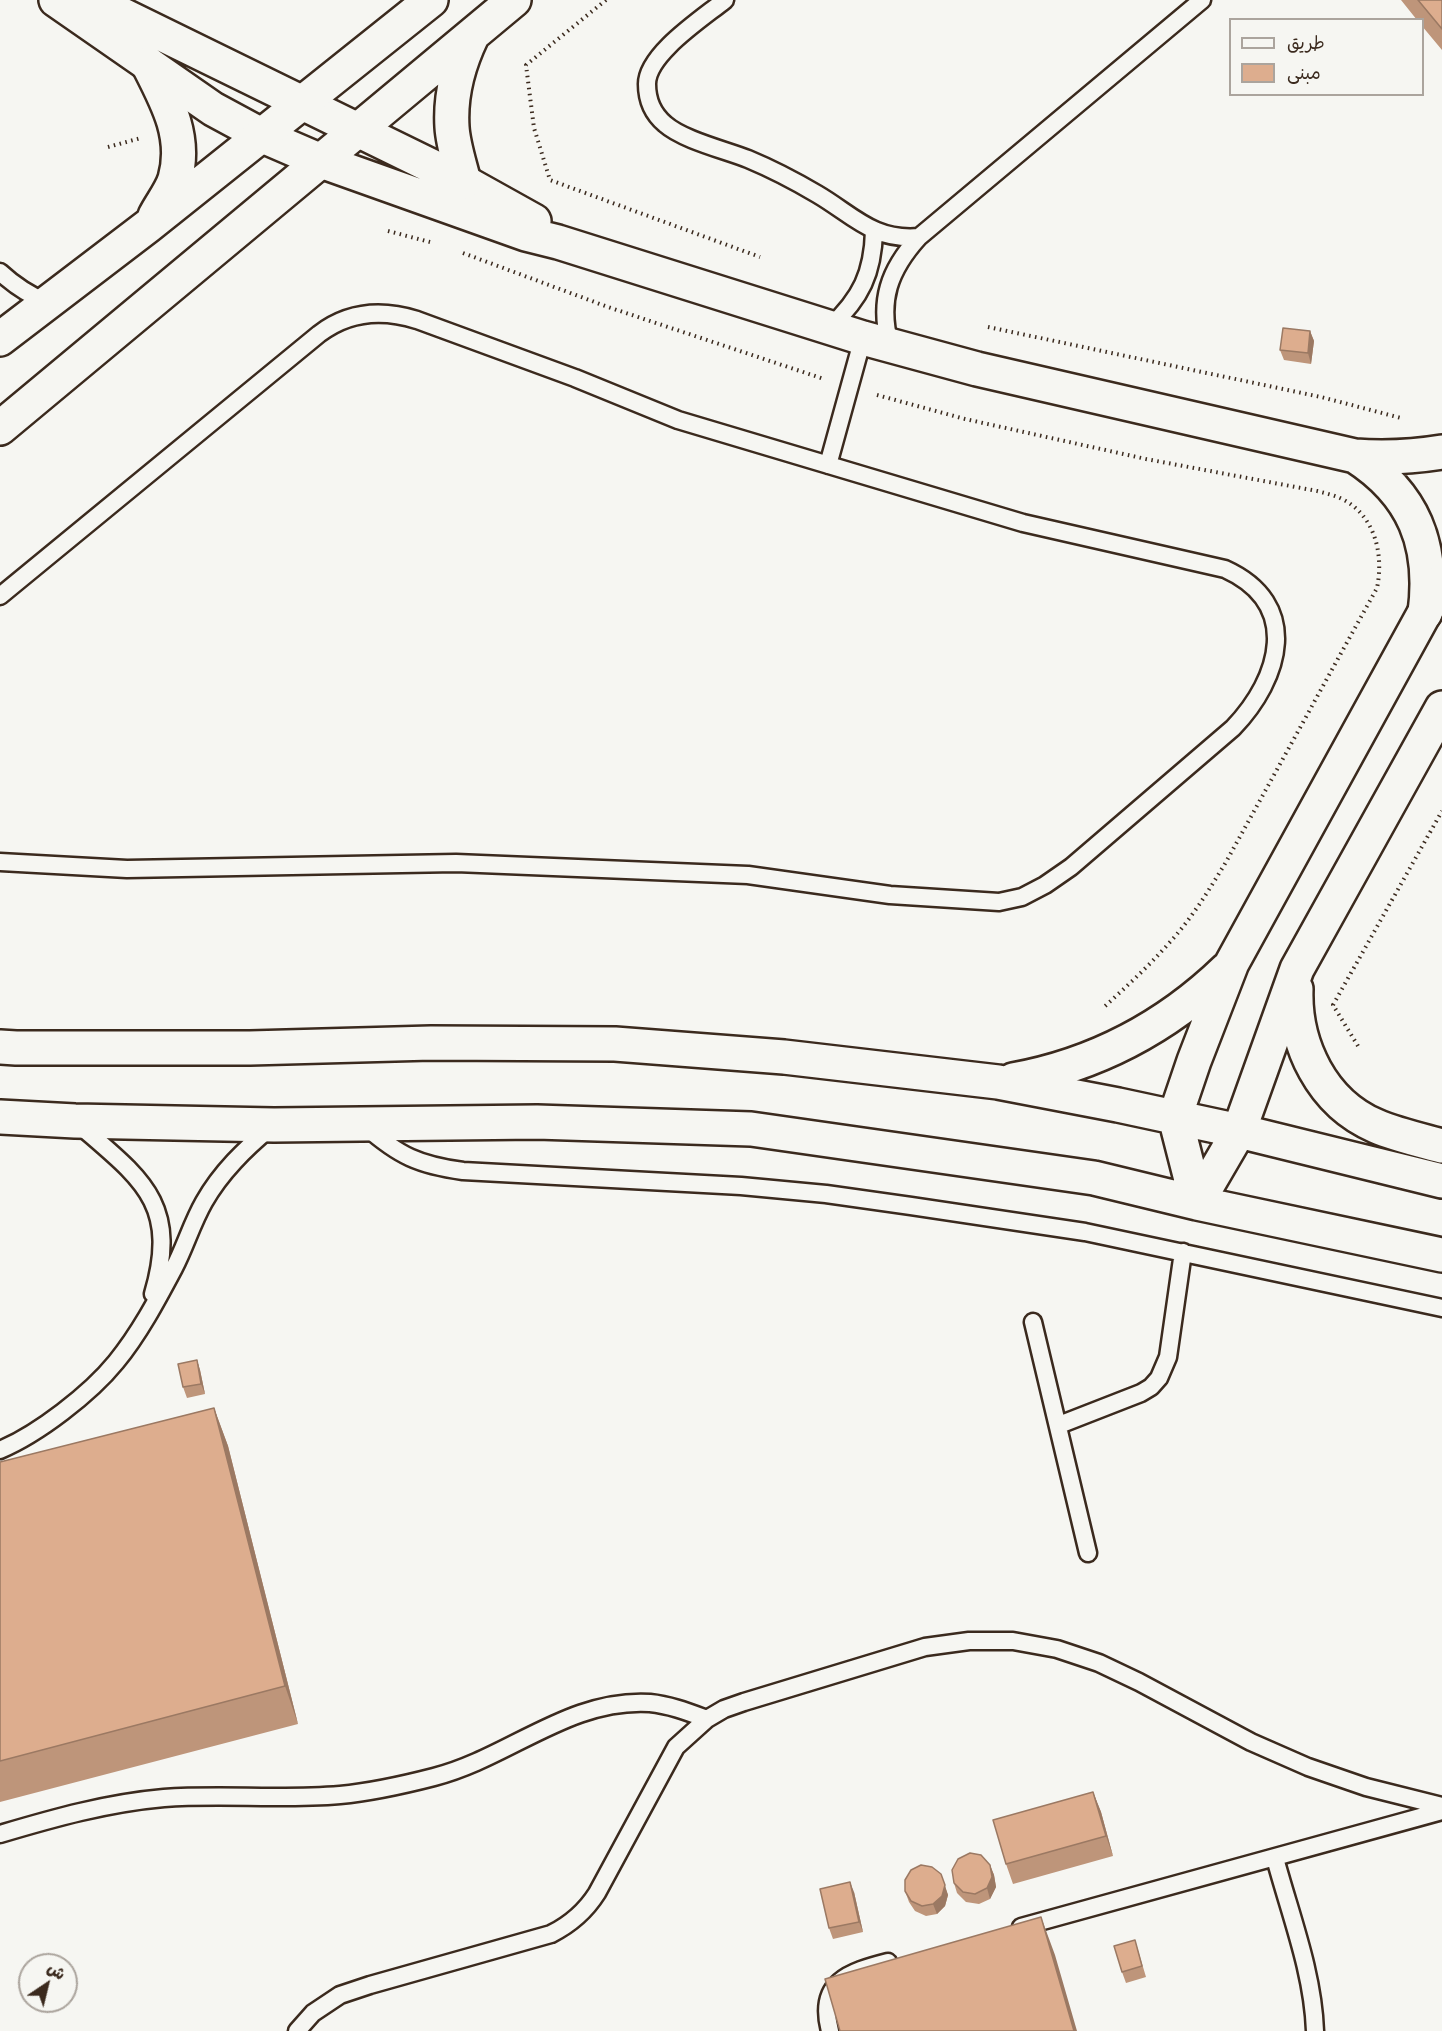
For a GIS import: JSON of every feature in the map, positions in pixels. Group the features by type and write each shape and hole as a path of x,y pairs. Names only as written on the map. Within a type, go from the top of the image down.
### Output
{"street":[{"path":"56,0 213,109 263,136 321,161 526,234 830,327 977,369 1355,456 1387,458 1442,452"},
{"path":"92,0 464,182 526,215 558,242"},
{"path":"0,339 263,136 431,0"},
{"path":"0,428 514,0"},
{"path":"464,182 452,129 452,104 460,63 474,33"},
{"path":"148,64 171,110 177,128 178,147 178,164 174,181 148,226"},
{"path":"1355,456 1391,485 1406,503 1416,524 1424,545 1427,568 1428,591 1425,614"},
{"path":"1197,1203 1174,1117 1232,963 1442,581"},
{"path":"1197,1203 1239,1131 1297,969 1442,708"},
{"path":"998,1082 1068,1067 1102,1055 1134,1039 1186,1005 1232,963"},
{"path":"1297,969 1296,1007 1299,1033 1320,1080 1335,1098 1354,1114 1374,1126 1442,1146"},
{"path":"5,1049 250,1048 430,1043 615,1044 784,1057 998,1082 1239,1131 1442,1181"},
{"path":"0,1117 75,1121 274,1125 537,1122 751,1129 1094,1178 1197,1203 1442,1255"}],"lane":[{"path":"725,0 663,51 652,64 646,80 647,97 654,113 666,125 682,134 748,159 784,176 819,195 874,231 903,239 919,237"},
{"path":"828,465 877,341 892,274 903,254 919,237 1202,0"},
{"path":"830,327 852,304 862,288 873,251 874,231"},
{"path":"0,272 20,290 48,303"},
{"path":"0,596 329,326 363,313 383,313 417,320 575,378 678,420 1023,523 1225,569 1241,576 1265,599 1273,614 1276,630 1274,658 1262,691 1249,711 1233,728 1071,867 1022,897 999,902 890,895 748,875 456,863 128,869 0,862"},
{"path":"75,1121 144,1184 155,1206 162,1230 162,1250 145,1320"},
{"path":"363,1124 388,1146 411,1159 436,1168 731,1185 826,1194 1085,1232 1442,1308"},
{"path":"0,1450 46,1424 116,1363 145,1320 173,1270 205,1201 217,1182 247,1146 274,1125"},
{"path":"1059,1425 1141,1394 1159,1378 1168,1357 1183,1252"},
{"path":"1033,1322 1088,1553"},
{"path":"297,2031 313,2013 340,1995 551,1934 578,1917 597,1893 676,1747 707,1719 724,1709 744,1702 925,1647 969,1641 1013,1641 1057,1649 1099,1663 1251,1742 1308,1767 1366,1787 1442,1806"},
{"path":"0,1834 70,1814 115,1804 161,1798 290,1797 340,1795 389,1789 447,1773 484,1758 568,1717 594,1708 622,1703 651,1704 680,1709 707,1719"},
{"path":"1001,1932 1442,1811"},
{"path":"1275,1858 1310,1985 1315,2031"},
{"path":"830,2031 827,2010 830,1995 837,1983 856,1971 909,1956"}],"path":[{"path":"606,0 526,65 534,128 550,180 760,257"},
{"path":"988,327 1321,397 1372,412 1407,419"},
{"path":"1358,1046 1333,1005 1442,811"}],"building":[{"path":"1418,0 1442,0 1442,29"},
{"path":"1283,328 1310,331 1308,353 1280,350"},
{"path":"197,1360 201,1384 183,1387 178,1364"},
{"path":"214,1408 285,1686 0,1761 0,1462"},
{"path":"1093,1792 1106,1836 1006,1864 993,1820"},
{"path":"970,1853 981,1855 990,1865 992,1877 987,1888 975,1894 963,1892 954,1883 952,1870 958,1859"},
{"path":"921,1865 932,1867 941,1874 945,1885 942,1896 933,1904 922,1906 911,1901 905,1891 905,1880 911,1870"},
{"path":"850,1882 859,1922 829,1928 820,1889"},
{"path":"1041,1917 1074,2031 840,2031 825,1979"},
{"path":"1135,1940 1142,1966 1122,1972 1114,1946"}]}
